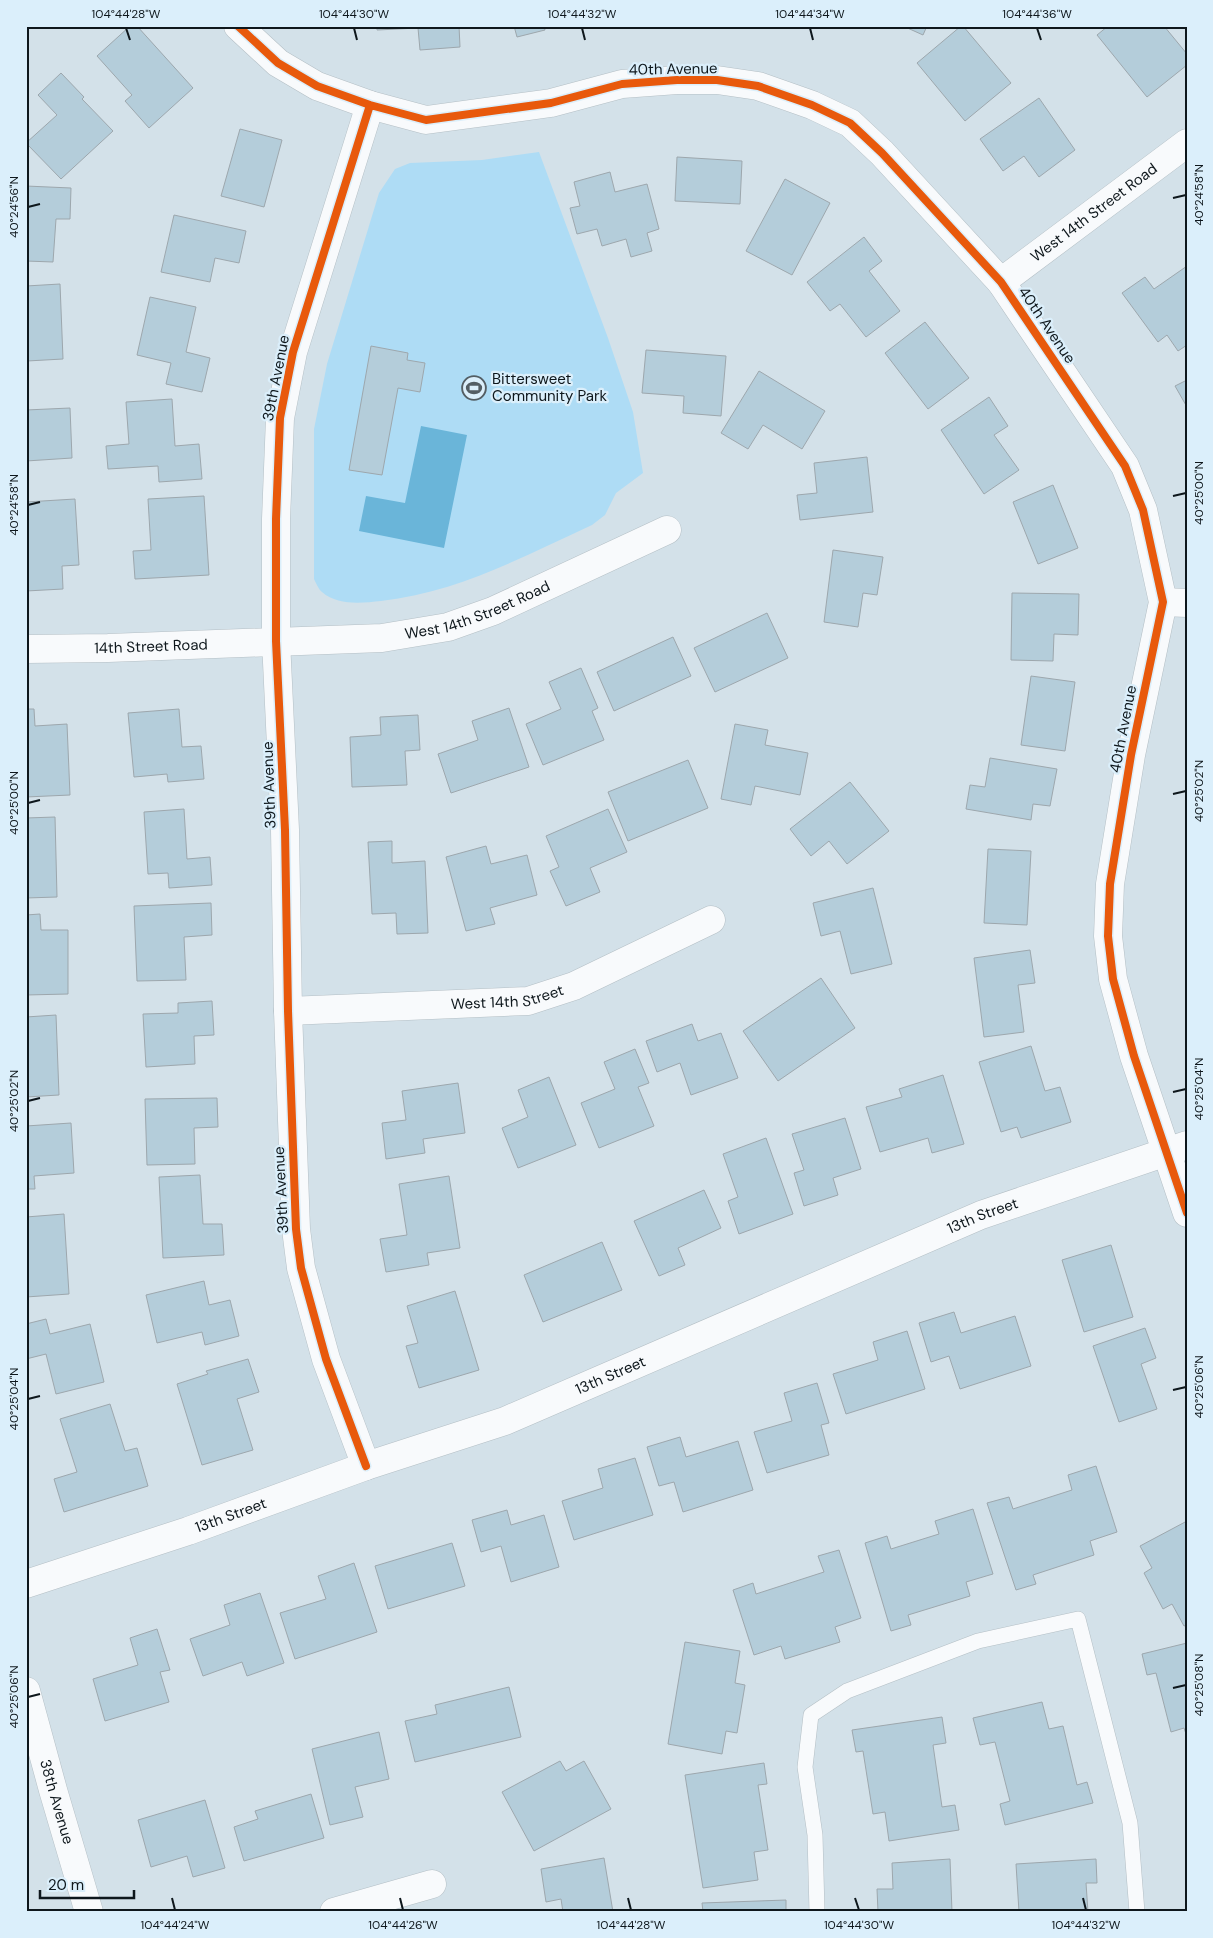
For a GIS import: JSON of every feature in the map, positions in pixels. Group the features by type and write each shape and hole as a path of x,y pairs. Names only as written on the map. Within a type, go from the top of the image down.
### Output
{"street":[{"name":"40th Avenue","path":"238,26 278,63 317,86 370,105 426,120 551,103 622,84 709,80 758,86 812,105 850,123 882,154 1001,282 1125,466 1143,510 1175,602 1131,755 1110,884 1108,936 1113,979 1134,1056 1176,1148 1187,1213"},
{"name":"39th Avenue","path":"366,1466 326,1359 301,1268 296,1229 288,1011 285,830 276,641 276,519 280,418 294,352 370,105"},
{"name":"West 14th Street Road","path":"1001,282 1187,143"},
{"name":"West 14th Street Road","path":"276,641 382,638 448,627 492,611 667,530"},
{"name":"14th Street Road","path":"26,649 108,648 276,641"},
{"name":"West 14th Street","path":"288,1011 528,1000 574,986 711,920"},
{"name":"13th Street","path":"26,1584 188,1531 366,1466 505,1421 981,1215 1176,1148"},
{"name":"38th Avenue","path":"26,1690 89,1912"},
{"path":"334,1912 432,1884"}],"lane":[{"path":"817,1912 815,1835 805,1767 811,1715 847,1690 978,1641 1078,1619 1130,1823 1137,1912"}],"shaded area":[{"name":"Bittersweet Community Park","path":"539,152 608,338 633,412 643,473 616,493 605,515 592,525 490,572 437,590 410,596 366,602 335,600 320,590 314,579 314,429 327,364 379,193 395,169 410,163 482,160"},
{"path":"421,426 467,435 444,548 359,531 366,496 405,503"}],"building":[{"path":"130,26 137,26 193,88 149,128 125,101 132,95 97,56"},
{"path":"377,26 459,26 460,47 420,50 418,28 377,30"},
{"path":"514,26 544,26 545,30 517,37"},
{"path":"903,26 927,26 923,35"},
{"path":"963,26 1011,83 965,121 917,63"},
{"path":"1108,26 1164,26 1187,54 1187,65 1147,97 1097,35"},
{"path":"61,73 84,97 82,99 113,131 61,179 26,143 57,115 38,95"},
{"path":"1039,98 1075,150 1039,177 1024,156 1003,171 980,139"},
{"path":"240,129 282,140 264,207 221,196"},
{"path":"677,157 742,161 740,204 675,201"},
{"path":"610,172 615,192 647,184 659,229 647,233 652,251 631,257 626,239 602,246 597,229 577,234 570,208 580,206 574,182"},
{"path":"785,179 830,203 792,275 746,251"},
{"path":"26,186 71,188 70,219 56,219 53,262 26,261"},
{"path":"174,215 246,231 239,263 215,258 210,282 161,272"},
{"path":"864,237 882,261 869,271 900,311 866,337 840,304 830,311 807,282"},
{"path":"1187,266 1187,320 1185,321 1187,323 1187,345 1178,351 1167,335 1158,342 1122,293 1145,277 1154,289"},
{"path":"60,284 63,359 27,361 26,376 26,286"},
{"path":"150,297 196,307 186,352 210,358 202,392 166,384 171,363 137,355"},
{"path":"925,322 969,378 928,409 885,353"},
{"path":"371,346 408,353 407,360 425,363 420,392 398,388 382,475 349,470"},
{"path":"646,350 726,356 721,416 683,413 684,396 642,393"},
{"path":"759,371 825,411 802,449 763,425 748,449 721,433"},
{"path":"1187,380 1187,407 1175,386"},
{"path":"989,397 1008,426 994,435 1019,470 984,494 941,430"},
{"path":"172,399 175,446 199,444 202,479 159,482 158,466 108,469 106,446 129,444 126,402"},
{"path":"70,408 72,458 26,461 26,410"},
{"path":"867,457 873,512 800,520 797,495 817,493 814,463"},
{"path":"1053,485 1078,548 1038,564 1013,502"},
{"path":"204,496 209,575 135,579 133,551 151,550 148,499"},
{"path":"75,499 79,565 62,566 63,589 26,591 26,502"},
{"path":"833,550 883,557 877,595 863,593 858,627 824,622"},
{"path":"1012,593 1079,594 1078,635 1054,634 1053,661 1011,660"},
{"path":"767,613 788,658 715,692 694,648"},
{"path":"673,637 691,676 614,711 597,672"},
{"path":"581,668 598,708 592,711 604,740 543,765 526,724 561,709 549,682"},
{"path":"1031,676 1075,682 1065,751 1021,745"},
{"path":"509,708 529,767 451,793 438,754 478,740 472,721"},
{"path":"26,709 34,709 35,726 67,724 70,795 26,797"},
{"path":"179,709 182,747 201,746 204,779 168,782 167,774 134,777 128,713"},
{"path":"418,715 420,750 405,751 407,785 352,787 350,737 381,735 380,717"},
{"path":"735,724 768,730 765,745 808,753 800,795 755,786 751,805 721,799"},
{"path":"990,758 1057,769 1050,806 1033,804 1031,820 966,809 970,785 985,787"},
{"path":"688,760 708,808 628,841 608,792"},
{"path":"850,782 889,831 847,864 829,841 811,856 790,829"},
{"path":"184,809 187,859 210,857 212,885 169,888 168,873 148,874 144,812"},
{"path":"608,809 627,852 590,868 600,892 566,906 550,871 559,867 546,836"},
{"path":"55,817 57,897 26,898 26,818"},
{"path":"392,841 392,863 425,861 428,933 397,934 396,913 372,914 368,842"},
{"path":"486,846 491,864 527,855 537,895 490,908 495,924 466,931 446,857"},
{"path":"988,849 1031,851 1027,925 984,923"},
{"path":"873,888 892,964 851,974 840,931 821,936 813,903"},
{"path":"211,903 212,935 184,937 186,980 137,981 134,906"},
{"path":"40,914 41,930 68,930 68,994 26,995 26,915"},
{"path":"1030,950 1035,983 1018,985 1024,1032 984,1037 974,958"},
{"path":"821,978 855,1028 778,1081 743,1031"},
{"path":"212,1001 214,1035 194,1036 195,1064 146,1067 143,1014 178,1013 178,1003"},
{"path":"56,1015 59,1095 26,1097 26,1017"},
{"path":"692,1024 698,1041 721,1033 738,1078 691,1095 680,1063 657,1072 646,1041"},
{"path":"1031,1046 1045,1091 1060,1087 1071,1122 1021,1138 1017,1127 1001,1132 979,1062"},
{"path":"635,1049 649,1083 638,1087 654,1126 599,1148 581,1103 615,1089 604,1062"},
{"path":"943,1075 964,1144 932,1153 928,1138 880,1152 866,1107 902,1097 899,1089"},
{"path":"549,1077 576,1145 518,1168 502,1128 528,1117 518,1090"},
{"path":"458,1083 465,1133 423,1139 425,1153 386,1159 382,1123 406,1120 402,1091"},
{"path":"217,1098 218,1127 194,1128 195,1164 147,1165 145,1099"},
{"path":"845,1118 861,1169 833,1178 838,1195 804,1206 794,1173 804,1170 792,1134"},
{"path":"71,1123 74,1173 34,1176 35,1189 26,1189 26,1126"},
{"path":"766,1138 793,1214 739,1234 728,1201 738,1197 723,1154"},
{"path":"200,1175 203,1224 222,1224 224,1255 163,1258 159,1177"},
{"path":"449,1176 460,1248 427,1253 429,1265 386,1272 380,1239 407,1235 399,1184"},
{"path":"704,1190 721,1228 678,1248 685,1265 659,1276 634,1221"},
{"path":"64,1214 69,1294 26,1297 26,1217"},
{"path":"602,1242 622,1290 543,1322 524,1275"},
{"path":"1111,1245 1133,1317 1084,1332 1062,1260"},
{"path":"204,1281 209,1305 230,1300 239,1336 205,1345 202,1332 157,1343 146,1295"},
{"path":"455,1291 479,1370 419,1388 406,1346 418,1343 407,1306"},
{"path":"954,1312 961,1333 1015,1316 1031,1366 960,1389 949,1356 931,1362 919,1323"},
{"path":"46,1319 50,1334 90,1324 104,1382 56,1394 46,1354 26,1359 26,1324"},
{"path":"1145,1328 1156,1358 1141,1364 1157,1409 1119,1422 1093,1346"},
{"path":"907,1331 925,1389 846,1414 833,1374 878,1360 873,1342"},
{"path":"248,1359 259,1392 237,1399 253,1450 202,1465 177,1384 208,1374 206,1371"},
{"path":"817,1383 829,1423 821,1425 829,1455 767,1473 754,1432 792,1421 784,1393"},
{"path":"110,1404 125,1451 137,1448 148,1486 64,1512 54,1479 77,1472 60,1419"},
{"path":"680,1437 686,1457 738,1441 753,1490 683,1512 674,1482 659,1486 647,1447"},
{"path":"635,1458 653,1515 574,1540 562,1501 603,1488 598,1469"},
{"path":"1096,1466 1117,1532 1090,1541 1094,1555 1033,1575 1036,1584 1016,1590 987,1503 1009,1497 1013,1509 1072,1490 1068,1475"},
{"path":"973,1509 993,1574 966,1582 970,1596 908,1615 911,1625 891,1631 865,1543 887,1536 891,1549 939,1534 935,1521"},
{"path":"507,1510 511,1525 544,1515 559,1567 511,1582 501,1546 481,1552 472,1520"},
{"path":"1187,1521 1187,1625 1184,1626 1172,1604 1163,1609 1144,1573 1152,1568 1140,1546"},
{"path":"452,1543 465,1586 388,1609 375,1566"},
{"path":"839,1550 861,1618 835,1627 840,1642 785,1659 781,1646 754,1655 733,1590 753,1583 756,1594 824,1572 818,1556"},
{"path":"354,1563 377,1632 295,1659 280,1613 326,1599 318,1576"},
{"path":"260,1593 284,1663 247,1676 242,1662 203,1676 190,1639 230,1625 224,1605"},
{"path":"157,1629 170,1670 160,1672 169,1702 105,1721 93,1679 138,1665 130,1638"},
{"path":"685,1642 740,1651 735,1683 745,1685 737,1733 726,1731 722,1754 668,1744"},
{"path":"1187,1643 1187,1737 1184,1728 1171,1732 1156,1673 1147,1675 1142,1654"},
{"path":"509,1687 521,1737 415,1762 405,1721 437,1714 435,1705"},
{"path":"1042,1702 1049,1729 1063,1726 1077,1785 1087,1782 1093,1803 1005,1825 1000,1804 1010,1801 995,1742 980,1745 973,1718"},
{"path":"942,1717 946,1743 933,1745 942,1807 955,1805 959,1830 889,1841 885,1812 873,1814 863,1751 856,1752 852,1730"},
{"path":"379,1732 389,1779 355,1787 363,1817 330,1825 312,1749"},
{"path":"560,1761 566,1771 584,1761 611,1809 534,1851 502,1792"},
{"path":"764,1763 767,1784 758,1785 768,1850 754,1852 758,1880 703,1888 685,1775"},
{"path":"311,1794 324,1838 244,1861 234,1827 258,1819 255,1811"},
{"path":"205,1800 225,1868 193,1877 187,1856 151,1867 138,1820"},
{"path":"604,1858 613,1912 563,1912 561,1899 546,1902 541,1869"},
{"path":"950,1859 952,1912 878,1912 877,1889 893,1889 892,1863"},
{"path":"1096,1859 1097,1883 1086,1883 1088,1912 1019,1912 1016,1864"},
{"path":"786,1900 786,1912 703,1912 702,1903"}],"cycle path":[{"path":"238,26 278,63 317,86 370,105 426,120 551,103 622,84 677,80 717,80 758,86 812,105 850,123 882,153 1001,282 1125,466 1143,510 1163,602 1131,755 1110,884 1108,936 1113,979 1134,1056 1187,1213"},
{"path":"366,1466 326,1359 301,1268 296,1229 288,1011 285,830 276,641 276,519 280,418 293,352 370,105"}],"place":[{"name":"Bittersweet Community Park","path":"474,388"}]}
